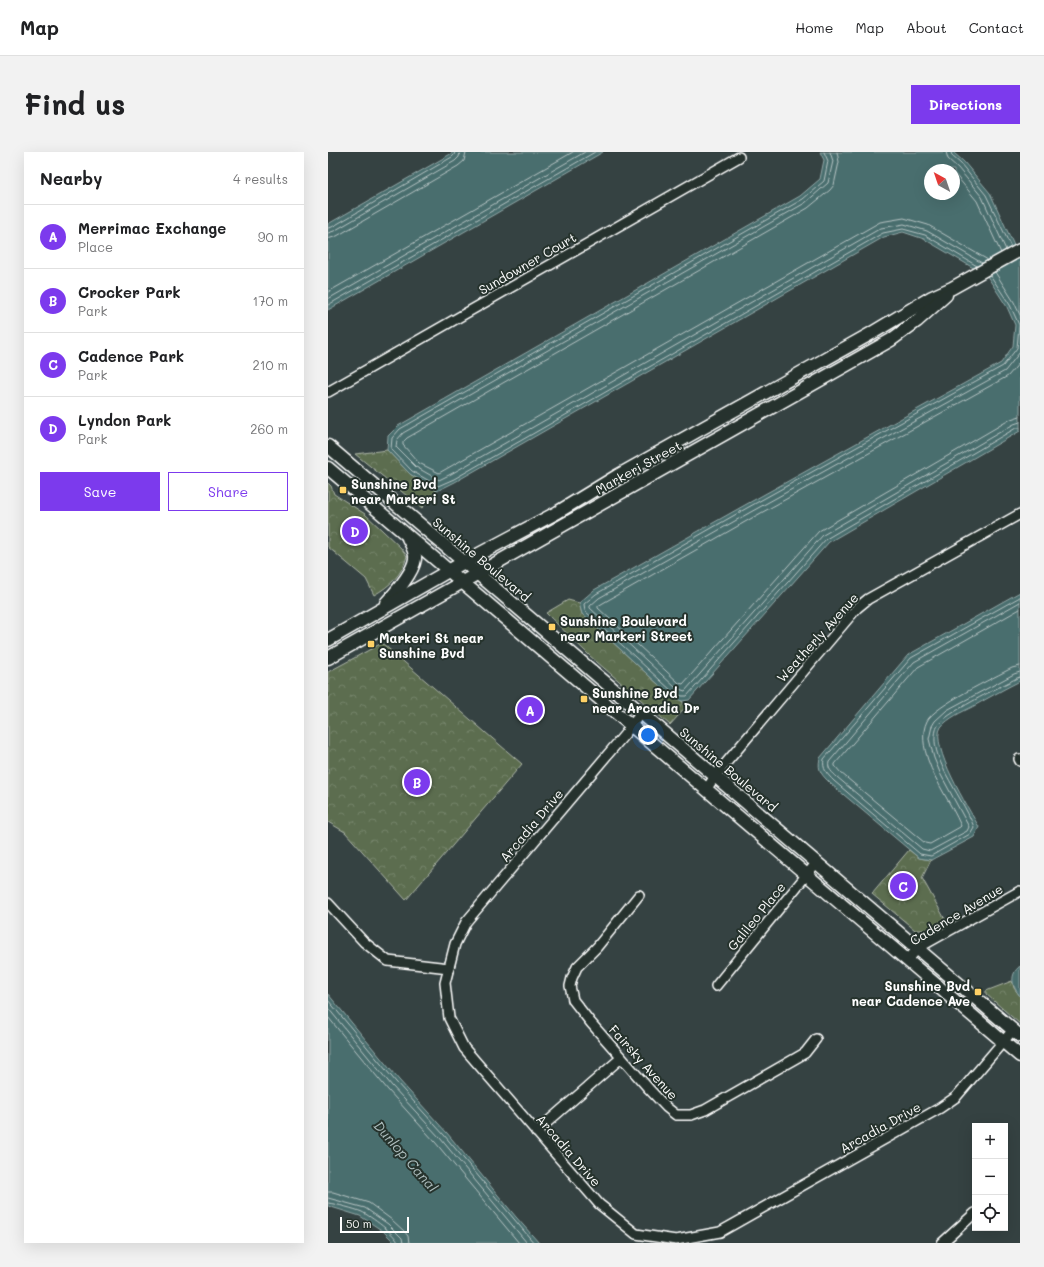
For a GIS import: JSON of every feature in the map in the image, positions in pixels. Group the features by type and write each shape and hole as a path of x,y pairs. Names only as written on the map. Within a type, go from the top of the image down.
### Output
{"main road":[{"name":"Markeri Street","path":"328,640 449,570 558,512 617,476 910,311 935,300 952,288 1020,250"},
{"name":"Markeri Street","path":"328,658 891,340 917,321 935,300"},
{"path":"910,311 917,321"},
{"path":"677,442 685,457"},
{"name":"Sunshine Boulevard","path":"328,446 1017,1033"},
{"path":"328,468 1020,1056"},
{"path":"378,611 397,591 412,569 416,558 413,547 405,534"}],"street":[{"name":"Sundowner Court","path":"328,392 739,157"},
{"name":"Weatherly Avenue","path":"706,790 715,776 857,608 868,599 1020,514"},
{"name":"Arcadia Drive","path":"641,713 466,922 455,944 445,983 449,1018 464,1048 599,1204 636,1234 659,1240 676,1240 720,1232 940,1108 956,1097 1003,1042 1017,1033"},
{"name":"Galileo Place","path":"716,986 817,862"},
{"name":"Cadence Avenue","path":"907,961 918,948 1020,891"},
{"name":"Fairsky Avenue","path":"639,895 597,947 577,967 570,986 573,1000 591,1023 666,1107 676,1115 691,1115 705,1110 805,1053 816,1039"},
{"path":"328,903 364,942 388,961 448,968"},
{"path":"536,1132 621,1058"},
{"path":"942,1243 972,1217"}],"green space":[{"path":"387,450 410,474 437,491 422,508 355,454"},
{"path":"328,483 334,494 365,514 401,548 407,556 402,569 395,579 374,595 366,579 328,547"},
{"path":"568,600 579,603 582,614 671,696 682,701 686,707 670,725 590,656 546,613"},
{"path":"382,643 522,764 406,900 345,832 328,822 328,672"},
{"path":"909,850 919,858 931,860 922,878 946,921 926,930 915,930 872,894"},
{"path":"1012,981 1014,988 1020,996 1020,1024 986,994 986,991"}],"water":[{"path":"454,152 603,152 328,310 328,224"},
{"path":"820,152 953,152 964,162 990,193 1017,252 1020,254 1020,431 829,542 689,700 682,701 671,696 582,614 579,603 594,590 1001,363 1013,346 1015,325 1007,307 987,276 924,239 903,232 884,237 437,491 410,474 387,450 388,436 398,426 800,196 820,179 824,160"},
{"path":"1020,592 1020,681 951,718 941,727 939,736 940,748 945,762 959,792 979,827 974,837 931,860 919,858 828,781 820,770 820,758 908,655"},
{"path":"1020,966 1020,996 1015,988 1013,977 1014,973"},
{"name":"Dunlop Canal","path":"328,994 399,1080 447,1133 539,1243 395,1243 383,1231 360,1216 328,1206"}],"place":[{"name":"Sunshine Bvd near Markeri St","path":"343,490"},
{"name":"Lyndon Park","path":"355,531"},
{"name":"Sunshine Boulevard near Markeri Street","path":"552,627"},
{"name":"Markeri St near Sunshine Bvd","path":"371,644"},
{"name":"Sunshine Bvd near Arcadia Dr","path":"584,699"},
{"name":"Merrimac Exchange","path":"530,710"},
{"name":"Crocker Park","path":"417,782"},
{"name":"Cadence Park","path":"903,886"},
{"name":"Sunshine Bvd near Cadence Ave","path":"978,992"}]}
